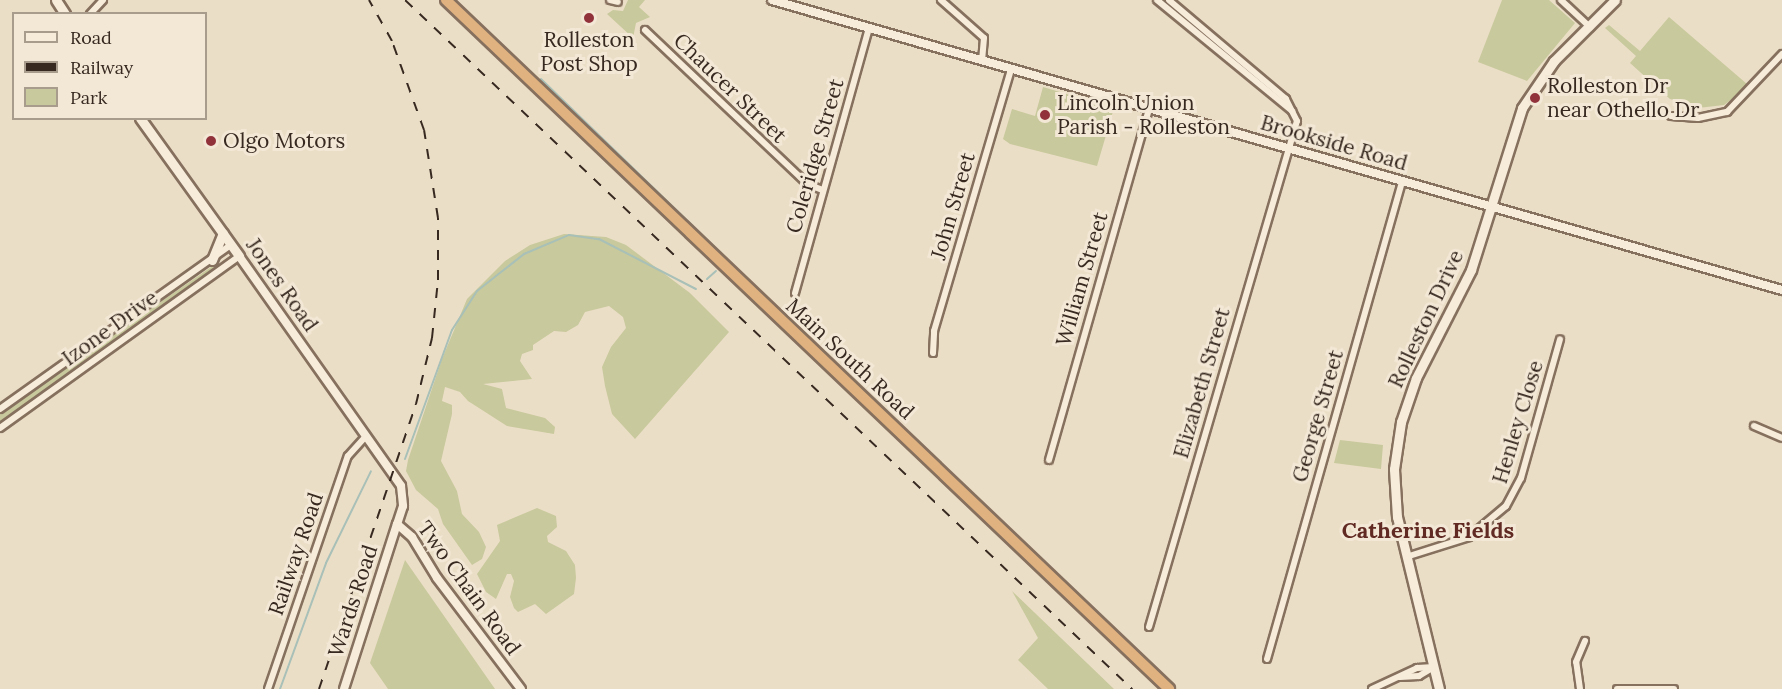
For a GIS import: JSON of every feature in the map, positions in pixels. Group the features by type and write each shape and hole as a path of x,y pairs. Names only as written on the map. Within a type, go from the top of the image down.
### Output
{"highway":[{"name":"Main South Road","path":"436,0 504,59"},
{"name":"Main South Road","path":"446,0 504,59 1169,689"}],"main road":[{"name":"Rolleston Drive","path":"1439,689 1406,557 1394,493 1401,422 1416,378 1466,282 1510,137 1526,100 1556,58 1616,0"},
{"name":"Jones Road","path":"141,120 239,256"},
{"path":"212,261 223,233"}],"street":[{"path":"92,12 103,0"},
{"path":"610,0 618,2"},
{"name":"Brookside Road","path":"771,0 1782,290"},
{"path":"941,0 984,38 982,60"},
{"path":"1157,0 1280,105 1295,113"},
{"path":"1169,0 1286,99 1295,113"},
{"path":"1562,0 1590,27"},
{"name":"Coleridge Street","path":"795,293 869,28"},
{"name":"Chaucer Street","path":"645,30 807,184 823,190"},
{"path":"1671,116 1704,118 1730,110 1782,54"},
{"name":"John Street","path":"933,353 934,331 1011,69"},
{"name":"William Street","path":"1049,460 1149,108"},
{"name":"Elizabeth Street","path":"1149,627 1297,121 1295,113"},
{"name":"George Street","path":"1267,659 1402,181"},
{"name":"Izone Drive","path":"0,409 212,261 231,245"},
{"name":"Izone Drive","path":"0,428 239,256"},
{"name":"Jones Road","path":"239,256 393,473"},
{"name":"Henley Close","path":"1406,557 1469,537 1506,506 1521,478 1560,339"},
{"path":"1754,426 1782,438"},
{"name":"Railway Road","path":"268,689 348,456 366,435"},
{"name":"Two Chain Road","path":"393,473 404,497 397,524 412,537 437,578 521,689"},
{"name":"Wards Road","path":"344,689 397,524"},
{"path":"1581,689 1576,662 1585,640"},
{"path":"1372,689 1417,668 1434,667"},
{"path":"1617,689 1674,689"}],"green space":[{"path":"628,0 645,0 639,7 650,17 636,23 633,38 607,14 613,10 623,11"},
{"path":"1502,0 1549,0 1575,23 1527,81 1478,62"},
{"path":"1669,17 1747,84 1739,94 1724,105 1698,108 1670,99 1630,63 1636,56 1605,28 1609,25 1640,51"},
{"path":"1043,87 1114,108 1097,166 1010,144 1003,139 1012,109 1035,116"},
{"path":"564,234 606,237 626,245 690,293 729,332 635,439 612,414 605,386 602,367 611,347 626,328 623,317 609,306 585,312 578,325 566,332 554,331 533,345 533,350 522,354 520,361 532,379 483,384 502,389 506,408 545,418 555,427 554,434 507,426 468,401 460,392 445,387 442,401 452,405 452,414 441,461 457,491 462,514 479,532 486,547 482,559 472,565 443,524 438,509 416,490 406,471 408,460 442,359 467,299 505,261 530,245"},
{"path":"214,265 215,267 0,422 0,413"},
{"path":"1340,440 1383,445 1381,469 1334,463"},
{"path":"537,508 556,516 557,527 547,536 548,542 566,551 575,565 574,594 546,614 535,604 518,612 514,608 510,597 514,581 511,574 507,574 496,599 486,592 477,574 500,541 497,525"},
{"path":"405,560 495,689 388,689 370,663"},
{"path":"1012,591 1114,689 1048,689 1018,660 1038,638"}],"waterway":[{"path":"541,79 727,259"},
{"path":"405,459 452,330 477,291 524,254 569,235 599,239 696,289"},
{"path":"707,279 716,271"},
{"path":"280,689 326,563 371,471"}],"railway":[{"path":"319,689 416,404 432,338 438,280 438,218 424,130 392,41 369,0"},
{"path":"405,0 1132,689"}],"place":[{"name":"Rolleston Post Shop","path":"589,18"},
{"name":"Rolleston Dr near Othello Dr","path":"1535,98"},
{"name":"Lincoln Union Parish - Rolleston","path":"1045,115"},
{"name":"Olgo Motors","path":"211,141"}],"district":[{"name":"Catherine Fields","path":"1428,531"}]}
